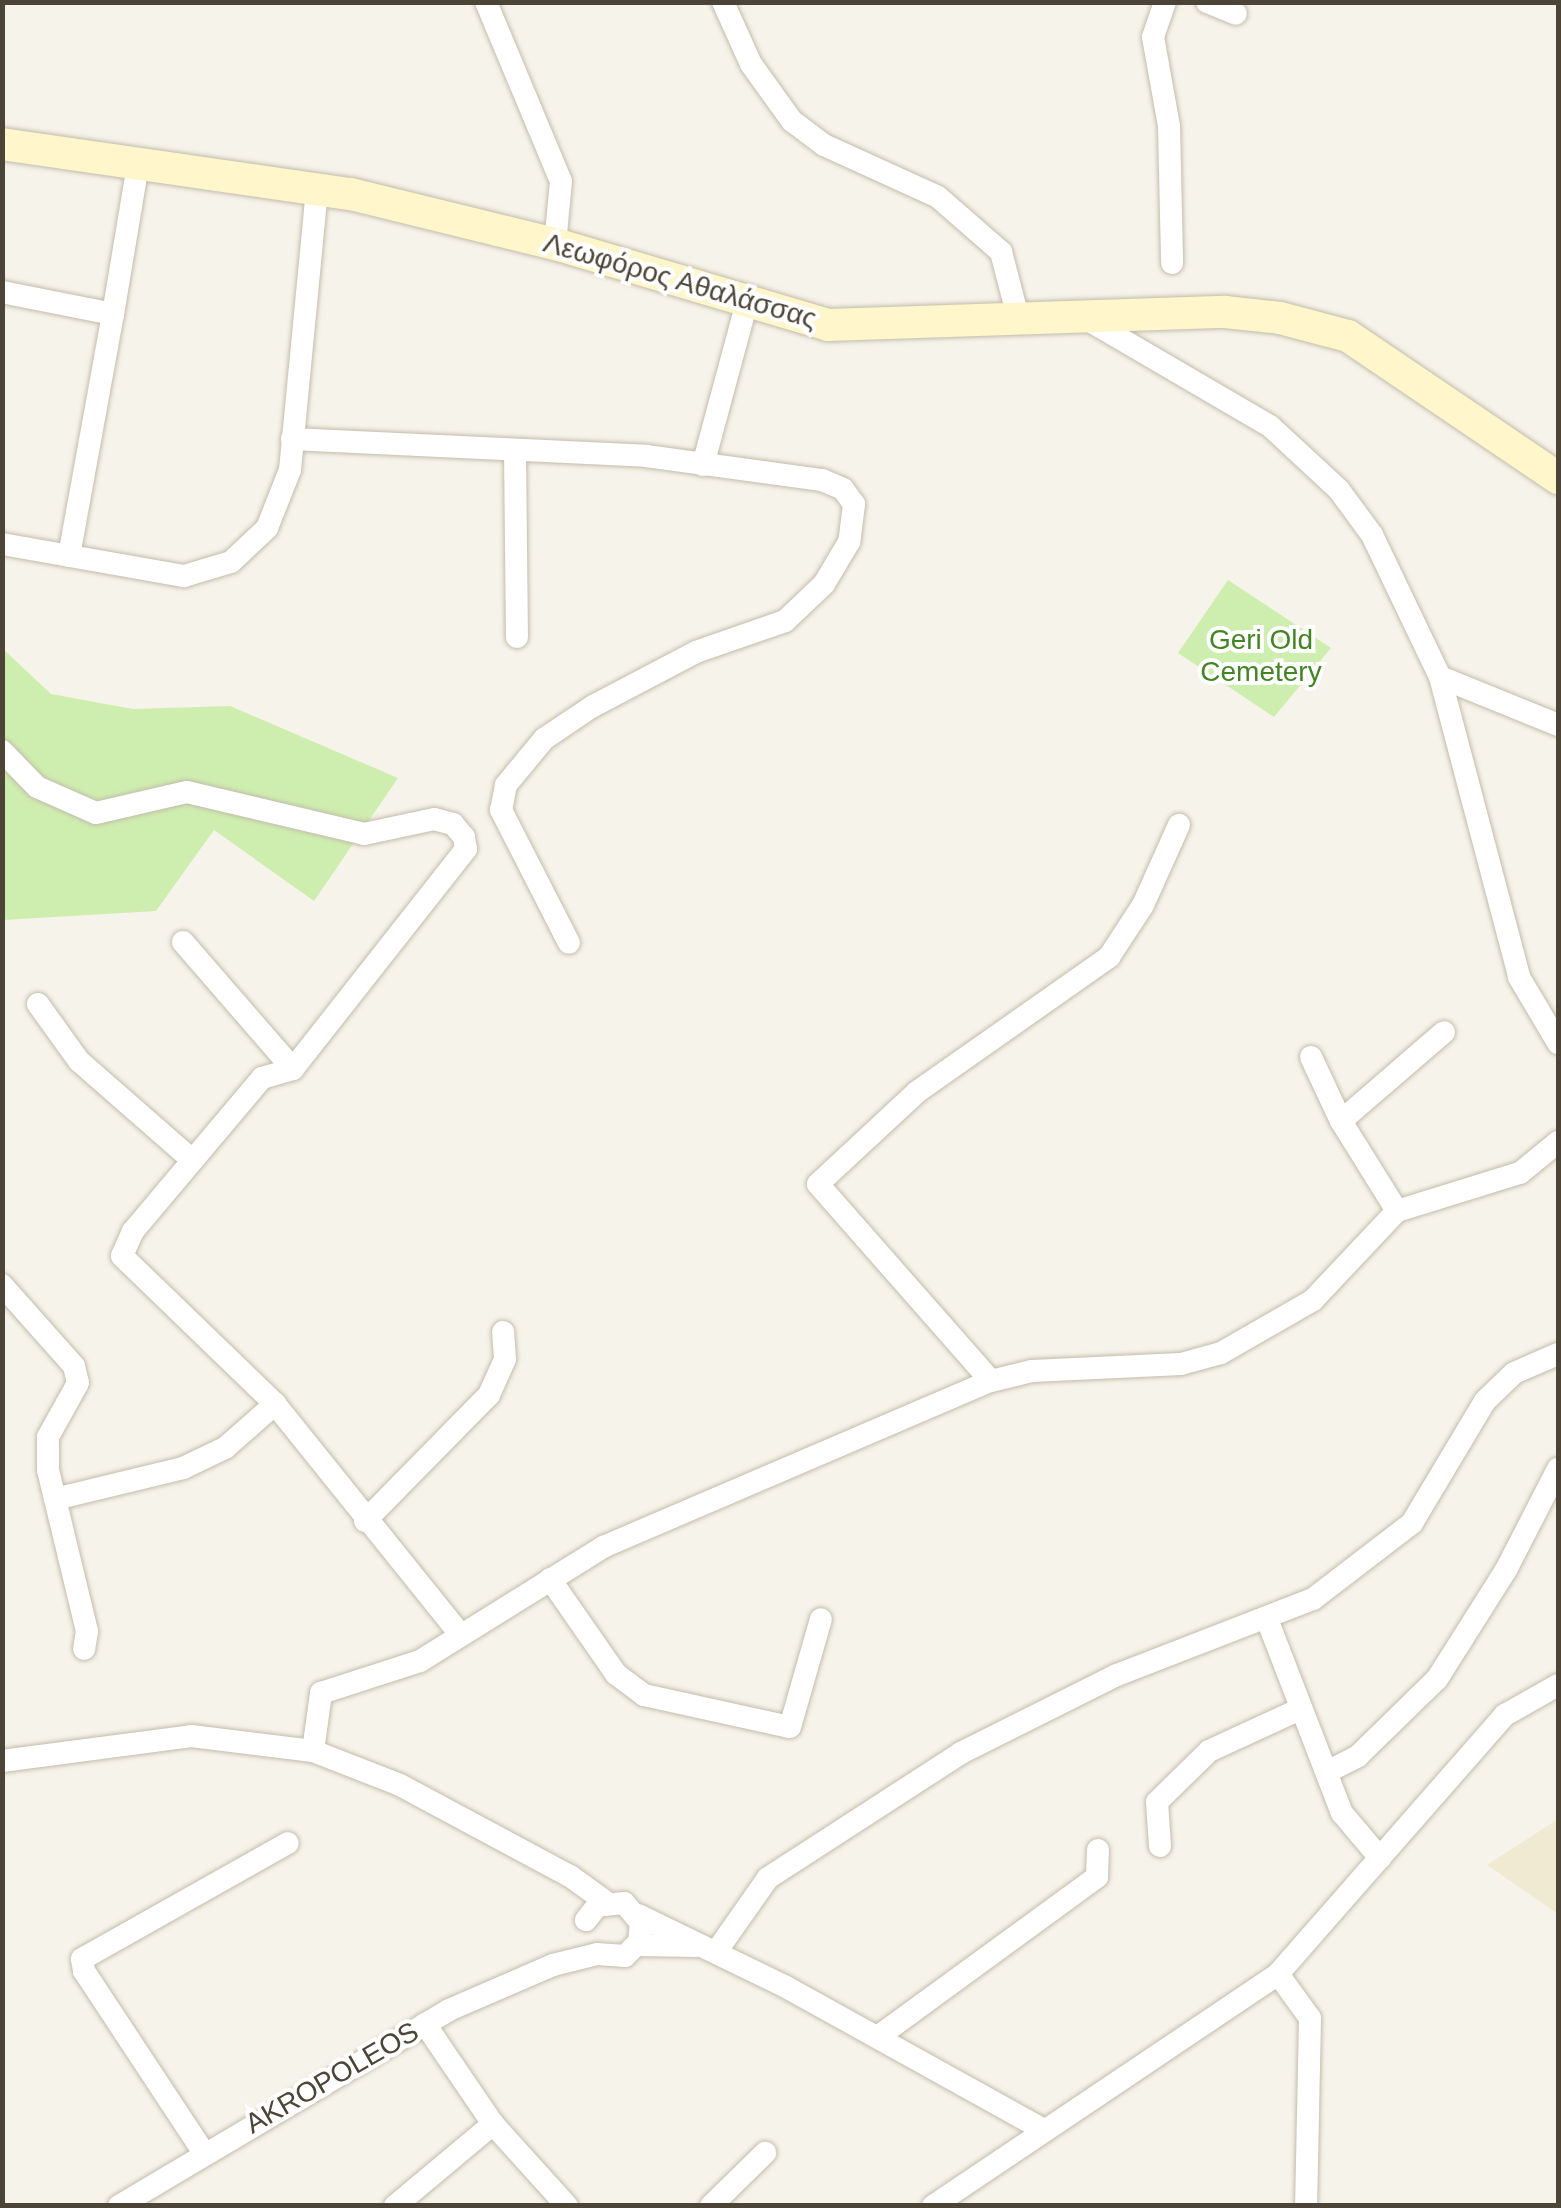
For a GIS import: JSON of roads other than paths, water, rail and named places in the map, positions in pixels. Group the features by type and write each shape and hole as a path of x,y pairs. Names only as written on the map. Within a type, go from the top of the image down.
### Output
{"main road":[{"name":"Λεωφόρος Αθαλάσσας","path":"2,144 317,190 555,244 746,306 828,325 1225,312 1348,336 1558,478"}],"street":[{"path":"486,2 562,180 555,244"},
{"path":"722,2 751,64 792,122 824,146 938,197 1000,252 1019,321"},
{"path":"1165,2 1153,37 1169,126 1172,263"},
{"path":"1207,2 1236,14"},
{"path":"69,556 138,165"},
{"path":"2,544 184,576 231,562 267,528 290,470 317,190"},
{"path":"2,292 113,314"},
{"path":"703,465 746,306"},
{"path":"1085,318 1270,426 1306,454 1372,535 1440,677 1519,977 1550,1009 1558,1043"},
{"path":"292,439 514,450 703,465 843,488 854,504 849,542 824,584 785,621 696,652 593,706 544,740 506,785 501,810 568,943"},
{"path":"514,450 517,637"},
{"path":"1440,677 1558,725"},
{"path":"2,751 37,787 96,813 187,792 364,834 434,819 454,824 466,849 293,1069 262,1078 133,1231 122,1256 274,1404 460,1634"},
{"path":"991,1381 818,1184 917,1092 1109,957 1143,906 1179,826"},
{"path":"183,942 293,1069"},
{"path":"38,1004 79,1061 192,1160"},
{"path":"1341,1121 1444,1032"},
{"path":"1311,1056 1341,1121 1397,1211"},
{"path":"312,1751 321,1693 420,1661 603,1547 991,1381 1032,1371 1181,1364 1221,1354 1313,1300 1397,1211 1520,1173 1558,1142"},
{"path":"2,1284 74,1366 78,1384 48,1437 56,1499 87,1631 84,1649"},
{"path":"365,1521 490,1396 505,1359 503,1332"},
{"path":"711,1949 768,1878 961,1752 1117,1676 1313,1598 1412,1523 1486,1401 1514,1373 1558,1354"},
{"path":"56,1499 183,1468 225,1448 274,1404"},
{"path":"1328,1772 1358,1756 1437,1678 1506,1570 1558,1469"},
{"path":"550,1579 616,1674 644,1695 790,1727 821,1619"},
{"path":"1267,1619 1298,1710 1328,1772 1342,1813 1380,1858"},
{"path":"933,2206 1278,1974 1506,1715 1558,1685"},
{"path":"1160,1846 1157,1802 1183,1776 1209,1751 1298,1710"},
{"path":"2,1761 191,1736 312,1751 400,1785 570,1876 606,1902 624,1903 638,1915 880,2036 1044,2130"},
{"path":"204,2153 84,1971 82,1959 288,1842"},
{"path":"880,2036 1097,1877 1098,1850"},
{"path":"570,1876 590,1938 616,1959 637,1945 711,1949"},
{"path":"590,1938 606,1902"},
{"path":"637,1945 638,1915"},
{"name":"AKROPOLEOS","path":"118,2206 425,2024 552,1966 590,1938"},
{"path":"1278,1974 1310,2018 1306,2206"},
{"path":"425,2024 493,2124 567,2206"},
{"path":"395,2206 493,2124"},
{"path":"711,2206 765,2152"}],"park label":[{"name":"Geri Old Cemetery","path":"1261,656"}]}
